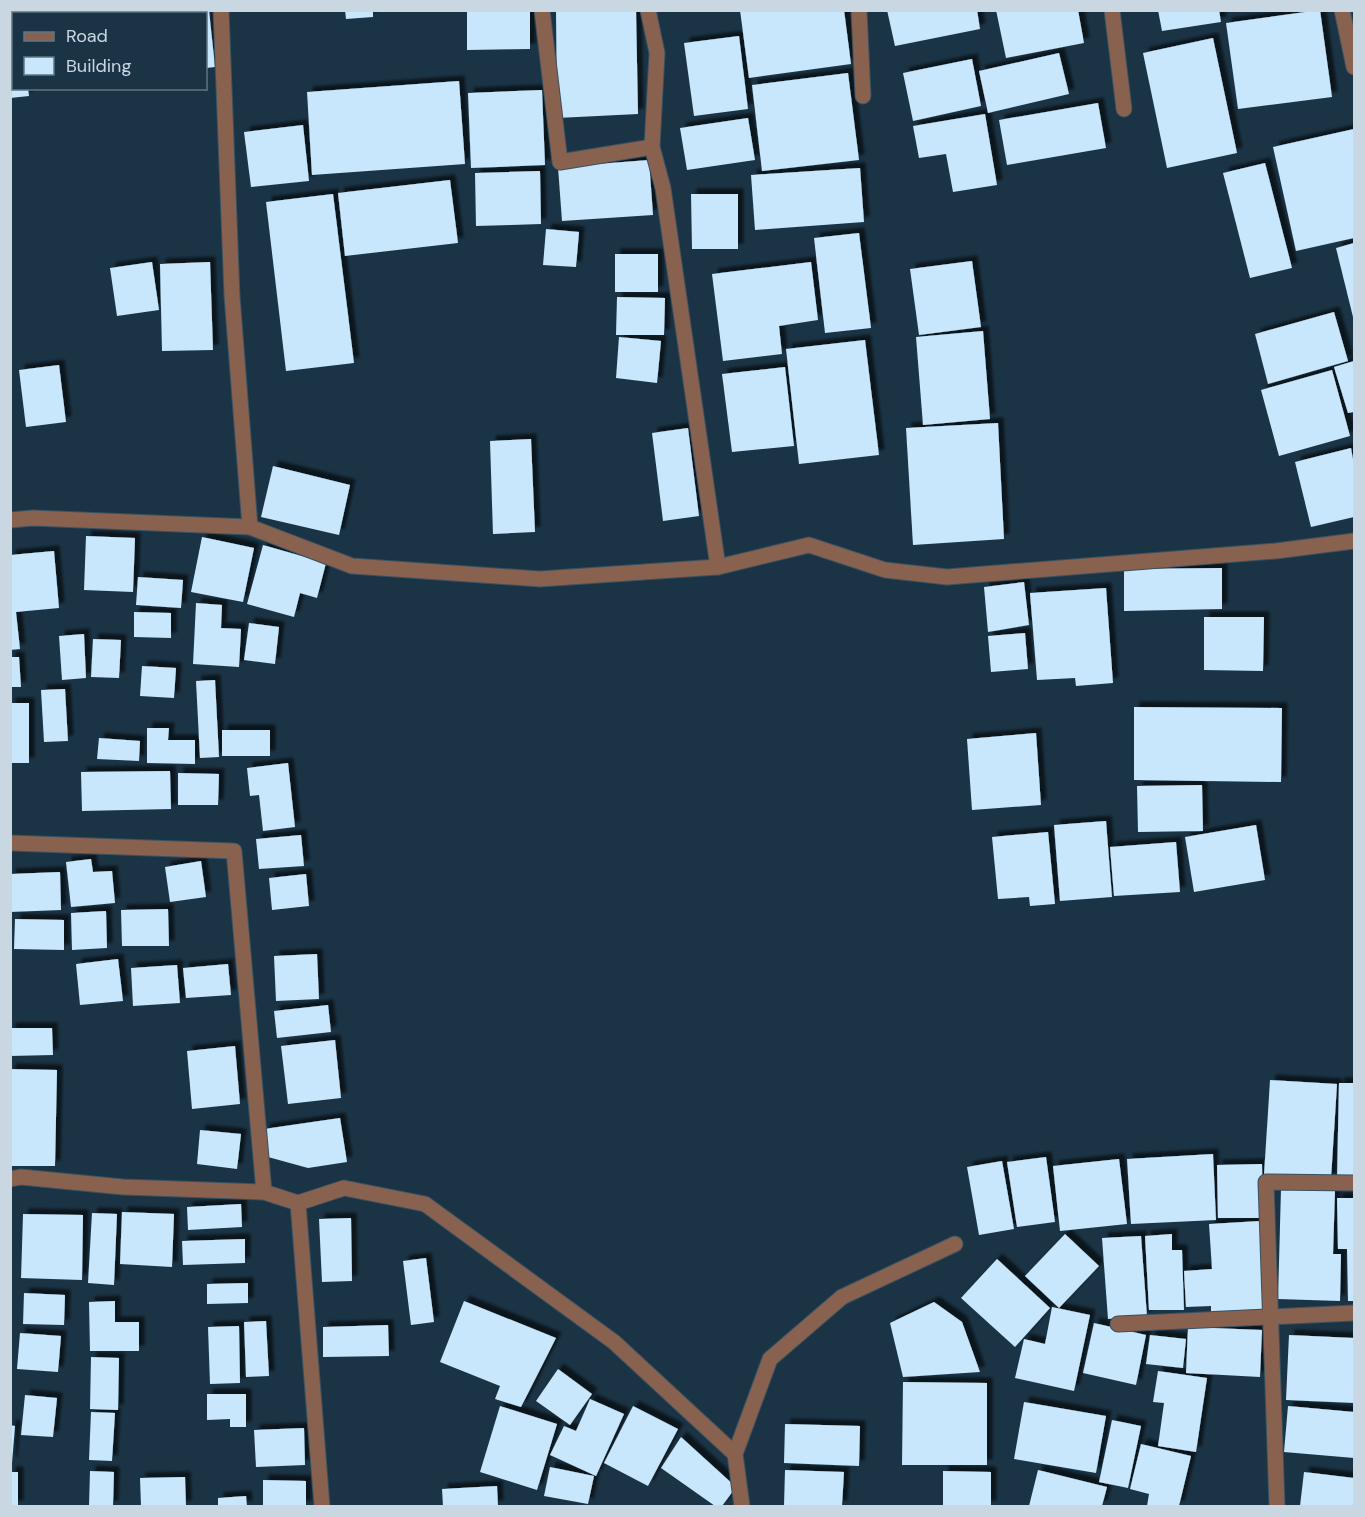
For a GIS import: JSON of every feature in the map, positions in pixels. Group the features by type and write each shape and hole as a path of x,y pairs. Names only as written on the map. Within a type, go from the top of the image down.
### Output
{"street":[{"path":"221,10 232,296 250,527"},
{"path":"542,10 560,162 652,147"},
{"path":"648,10 657,53 652,147 663,188 718,567"},
{"path":"859,10 863,96"},
{"path":"1112,10 1124,109"},
{"path":"1342,10 1354,67"},
{"path":"10,520 33,518 250,527 352,566 540,579 718,567 809,545 885,570 947,577 1276,551 1354,541"},
{"path":"10,843 234,851 264,1192"},
{"path":"10,1179 21,1177 123,1187 264,1192 298,1203 344,1188 425,1204 614,1342 735,1454"},
{"path":"1277,1506 1266,1182 1354,1183"},
{"path":"298,1203 322,1506"},
{"path":"742,1506 735,1454 770,1359 842,1297 955,1244"},
{"path":"1118,1324 1354,1313"}],"building":[{"path":"26,10 70,10 70,12 26,12"},
{"path":"72,10 141,10 141,12 72,12"},
{"path":"153,10 209,10 215,67 207,68 207,12 154,12"},
{"path":"345,10 373,10 373,17 346,19"},
{"path":"467,10 530,10 530,49 467,50"},
{"path":"556,10 636,10 638,114 557,118"},
{"path":"740,10 844,10 851,64 749,78"},
{"path":"887,10 977,10 980,29 895,46"},
{"path":"996,10 1078,10 1084,43 1006,58"},
{"path":"1158,10 1219,10 1221,22 1162,31"},
{"path":"1320,10 1332,97 1238,109 1226,23"},
{"path":"739,36 748,109 694,116 684,43"},
{"path":"10,37 12,37 12,90 28,90 29,96 10,98"},
{"path":"1213,38 1237,153 1167,168 1143,53"},
{"path":"1059,53 1069,94 988,113 979,71"},
{"path":"972,59 981,106 913,121 903,73"},
{"path":"848,73 859,160 762,171 752,85"},
{"path":"459,81 465,164 312,175 307,92"},
{"path":"542,90 545,165 471,168 468,93"},
{"path":"1098,103 1106,148 1007,165 999,120"},
{"path":"985,114 997,185 953,192 946,154 919,158 913,126"},
{"path":"748,118 755,160 687,170 680,128"},
{"path":"303,125 309,181 251,187 244,132"},
{"path":"1354,129 1354,238 1296,251 1273,147"},
{"path":"649,160 653,215 562,221 558,167"},
{"path":"1265,163 1292,268 1250,278 1223,173"},
{"path":"860,168 864,222 755,230 751,175"},
{"path":"540,171 541,224 476,226 475,173"},
{"path":"450,180 458,243 345,256 338,193"},
{"path":"333,194 354,363 286,371 266,202"},
{"path":"691,194 738,194 738,249 692,249"},
{"path":"546,229 579,232 576,267 543,265"},
{"path":"859,233 871,328 825,333 814,238"},
{"path":"1354,243 1354,321 1336,248"},
{"path":"615,254 658,254 658,292 615,292"},
{"path":"972,261 981,327 919,335 910,269"},
{"path":"152,262 159,310 117,316 110,268"},
{"path":"210,262 213,350 162,351 160,264"},
{"path":"811,262 818,320 779,326 782,354 723,361 712,274"},
{"path":"617,297 665,298 664,335 616,335"},
{"path":"1334,312 1348,361 1268,384 1255,334"},
{"path":"983,331 990,419 923,425 916,337"},
{"path":"619,337 661,341 657,383 616,378"},
{"path":"865,340 879,455 799,464 786,349"},
{"path":"1354,361 1354,412 1348,413 1334,367"},
{"path":"59,365 66,422 26,427 19,370"},
{"path":"785,367 794,446 732,452 722,374"},
{"path":"1332,370 1350,436 1279,456 1261,390"},
{"path":"998,423 1004,539 913,545 906,428"},
{"path":"688,428 699,516 663,521 652,433"},
{"path":"531,439 535,532 493,534 490,441"},
{"path":"1351,448 1354,465 1354,517 1311,527 1295,462"},
{"path":"273,466 350,485 339,535 261,517"},
{"path":"86,536 135,538 133,592 84,590"},
{"path":"202,537 254,548 243,602 191,592"},
{"path":"263,545 326,563 317,598 300,593 294,617 247,604"},
{"path":"54,551 59,608 16,612 20,649 10,650 10,555"},
{"path":"1222,568 1222,609 1124,611 1124,569"},
{"path":"138,577 183,580 181,608 136,605"},
{"path":"1024,582 1029,625 988,632 984,587"},
{"path":"1106,588 1113,683 1076,686 1075,678 1037,680 1030,593"},
{"path":"196,603 222,605 221,628 241,629 239,667 193,664"},
{"path":"134,612 171,613 171,638 134,637"},
{"path":"1204,617 1264,617 1263,671 1204,670"},
{"path":"249,623 279,627 275,664 244,660"},
{"path":"1025,633 1028,669 991,672 988,636"},
{"path":"84,634 86,678 62,680 59,636"},
{"path":"93,639 121,640 119,678 91,677"},
{"path":"10,657 19,657 21,687 10,687"},
{"path":"142,666 176,668 174,698 140,696"},
{"path":"215,680 219,757 200,758 196,681"},
{"path":"65,689 68,741 44,742 41,690"},
{"path":"10,703 29,703 29,763 10,763"},
{"path":"1134,707 1282,708 1281,782 1134,780"},
{"path":"147,728 169,728 168,740 195,740 195,764 147,763"},
{"path":"222,730 270,730 270,756 222,756"},
{"path":"1036,733 1041,805 972,810 967,739"},
{"path":"99,738 140,741 139,761 97,759"},
{"path":"288,763 295,827 263,831 259,795 250,796 247,768"},
{"path":"170,771 171,809 82,811 81,772"},
{"path":"178,773 219,774 218,805 178,805"},
{"path":"1202,785 1203,831 1138,832 1137,786"},
{"path":"1106,821 1112,897 1060,901 1054,825"},
{"path":"1256,825 1265,880 1194,892 1185,837"},
{"path":"1048,832 1055,904 1030,906 1029,897 998,899 992,837"},
{"path":"301,835 304,866 259,869 256,839"},
{"path":"1176,842 1180,892 1114,896 1110,847"},
{"path":"91,859 93,872 112,871 115,903 71,907 66,862"},
{"path":"201,861 206,897 170,902 165,867"},
{"path":"60,872 61,910 10,912 10,874"},
{"path":"306,874 309,906 272,910 269,878"},
{"path":"168,909 169,946 122,946 121,910"},
{"path":"106,911 107,948 72,950 71,913"},
{"path":"15,919 64,920 64,950 14,949"},
{"path":"317,954 319,999 276,1001 274,956"},
{"path":"118,959 123,1001 80,1005 76,964"},
{"path":"228,964 231,995 186,998 183,968"},
{"path":"177,965 180,1003 133,1006 131,968"},
{"path":"328,1005 331,1032 277,1038 274,1011"},
{"path":"10,1028 52,1028 53,1055 10,1056"},
{"path":"335,1040 341,1098 288,1104 281,1046"},
{"path":"235,1046 240,1104 192,1109 187,1051"},
{"path":"10,1069 57,1070 55,1166 10,1166"},
{"path":"1270,1080 1337,1084 1331,1179 1264,1175"},
{"path":"1339,1083 1354,1083 1354,1180 1337,1179"},
{"path":"340,1118 347,1162 308,1168 268,1157 264,1129"},
{"path":"200,1130 241,1134 237,1169 197,1164"},
{"path":"1213,1154 1216,1220 1131,1224 1127,1159"},
{"path":"1046,1157 1055,1222 1017,1227 1007,1162"},
{"path":"1119,1159 1127,1224 1060,1231 1053,1166"},
{"path":"1002,1161 1014,1229 979,1235 967,1167"},
{"path":"1262,1164 1263,1218 1218,1218 1217,1165"},
{"path":"1281,1189 1335,1191 1333,1254 1341,1254 1340,1301 1278,1299"},
{"path":"1337,1198 1354,1198 1354,1301 1348,1301 1347,1249 1338,1249"},
{"path":"241,1204 242,1227 188,1230 187,1207"},
{"path":"122,1212 174,1214 172,1267 120,1264"},
{"path":"92,1213 117,1214 114,1285 88,1283"},
{"path":"23,1214 83,1215 82,1280 21,1278"},
{"path":"351,1218 352,1281 322,1282 319,1219"},
{"path":"1260,1221 1265,1309 1211,1312 1211,1306 1186,1307 1184,1271 1212,1269 1209,1224"},
{"path":"1065,1234 1099,1266 1059,1308 1025,1276"},
{"path":"1172,1234 1172,1250 1182,1250 1184,1310 1149,1310 1145,1236"},
{"path":"1141,1236 1147,1316 1108,1319 1102,1238"},
{"path":"245,1239 245,1263 183,1265 182,1241"},
{"path":"426,1258 434,1322 411,1325 403,1261"},
{"path":"997,1259 1050,1308 1015,1347 961,1298"},
{"path":"248,1283 248,1303 207,1304 207,1284"},
{"path":"24,1293 65,1295 64,1325 23,1324"},
{"path":"115,1301 115,1322 139,1322 139,1351 90,1351 89,1302"},
{"path":"464,1301 556,1338 521,1407 495,1399 500,1386 440,1362"},
{"path":"934,1302 962,1322 980,1372 903,1377 890,1323"},
{"path":"1052,1307 1090,1315 1074,1391 1015,1378 1024,1339 1045,1344"},
{"path":"266,1321 269,1376 246,1377 244,1322"},
{"path":"1094,1323 1146,1335 1136,1385 1083,1373"},
{"path":"388,1325 389,1356 323,1357 323,1327"},
{"path":"239,1326 240,1383 210,1384 208,1327"},
{"path":"1188,1327 1262,1330 1260,1377 1186,1373"},
{"path":"20,1333 61,1336 58,1372 17,1369"},
{"path":"1150,1335 1186,1339 1183,1368 1146,1364"},
{"path":"1289,1335 1354,1338 1354,1403 1286,1400"},
{"path":"91,1357 119,1358 118,1410 90,1409"},
{"path":"558,1369 592,1394 570,1425 536,1401"},
{"path":"1158,1371 1207,1378 1196,1452 1158,1446 1164,1403 1153,1402"},
{"path":"903,1382 987,1383 987,1465 902,1465"},
{"path":"207,1394 246,1394 246,1427 230,1427 230,1419 207,1420"},
{"path":"25,1395 57,1398 53,1437 21,1435"},
{"path":"590,1399 624,1414 596,1476 550,1455 564,1426 576,1431"},
{"path":"1024,1402 1106,1416 1096,1473 1014,1459"},
{"path":"500,1406 557,1424 537,1490 480,1472"},
{"path":"633,1406 678,1429 648,1486 604,1463"},
{"path":"1288,1406 1354,1412 1354,1458 1284,1452"},
{"path":"91,1412 115,1413 112,1461 89,1460"},
{"path":"1112,1420 1141,1426 1128,1488 1099,1482"},
{"path":"785,1424 860,1426 859,1466 784,1463"},
{"path":"10,1425 15,1426 12,1463 10,1462"},
{"path":"304,1428 305,1465 256,1467 254,1430"},
{"path":"681,1437 736,1487 722,1506 715,1506 661,1468"},
{"path":"1141,1444 1191,1456 1179,1506 1147,1506 1149,1494 1130,1489"},
{"path":"550,1467 594,1476 588,1504 544,1496"},
{"path":"785,1470 844,1472 842,1506 784,1506"},
{"path":"1038,1470 1107,1487 1102,1506 1029,1506"},
{"path":"90,1471 114,1472 113,1506 89,1506"},
{"path":"943,1471 991,1472 991,1506 943,1506"},
{"path":"10,1472 18,1472 18,1506 10,1506"},
{"path":"1304,1472 1354,1478 1354,1506 1300,1506"},
{"path":"185,1477 186,1506 141,1506 140,1478"},
{"path":"263,1480 306,1481 306,1506 263,1506"},
{"path":"497,1486 498,1506 443,1506 442,1489"},
{"path":"246,1496 247,1506 218,1506 218,1498"}]}
